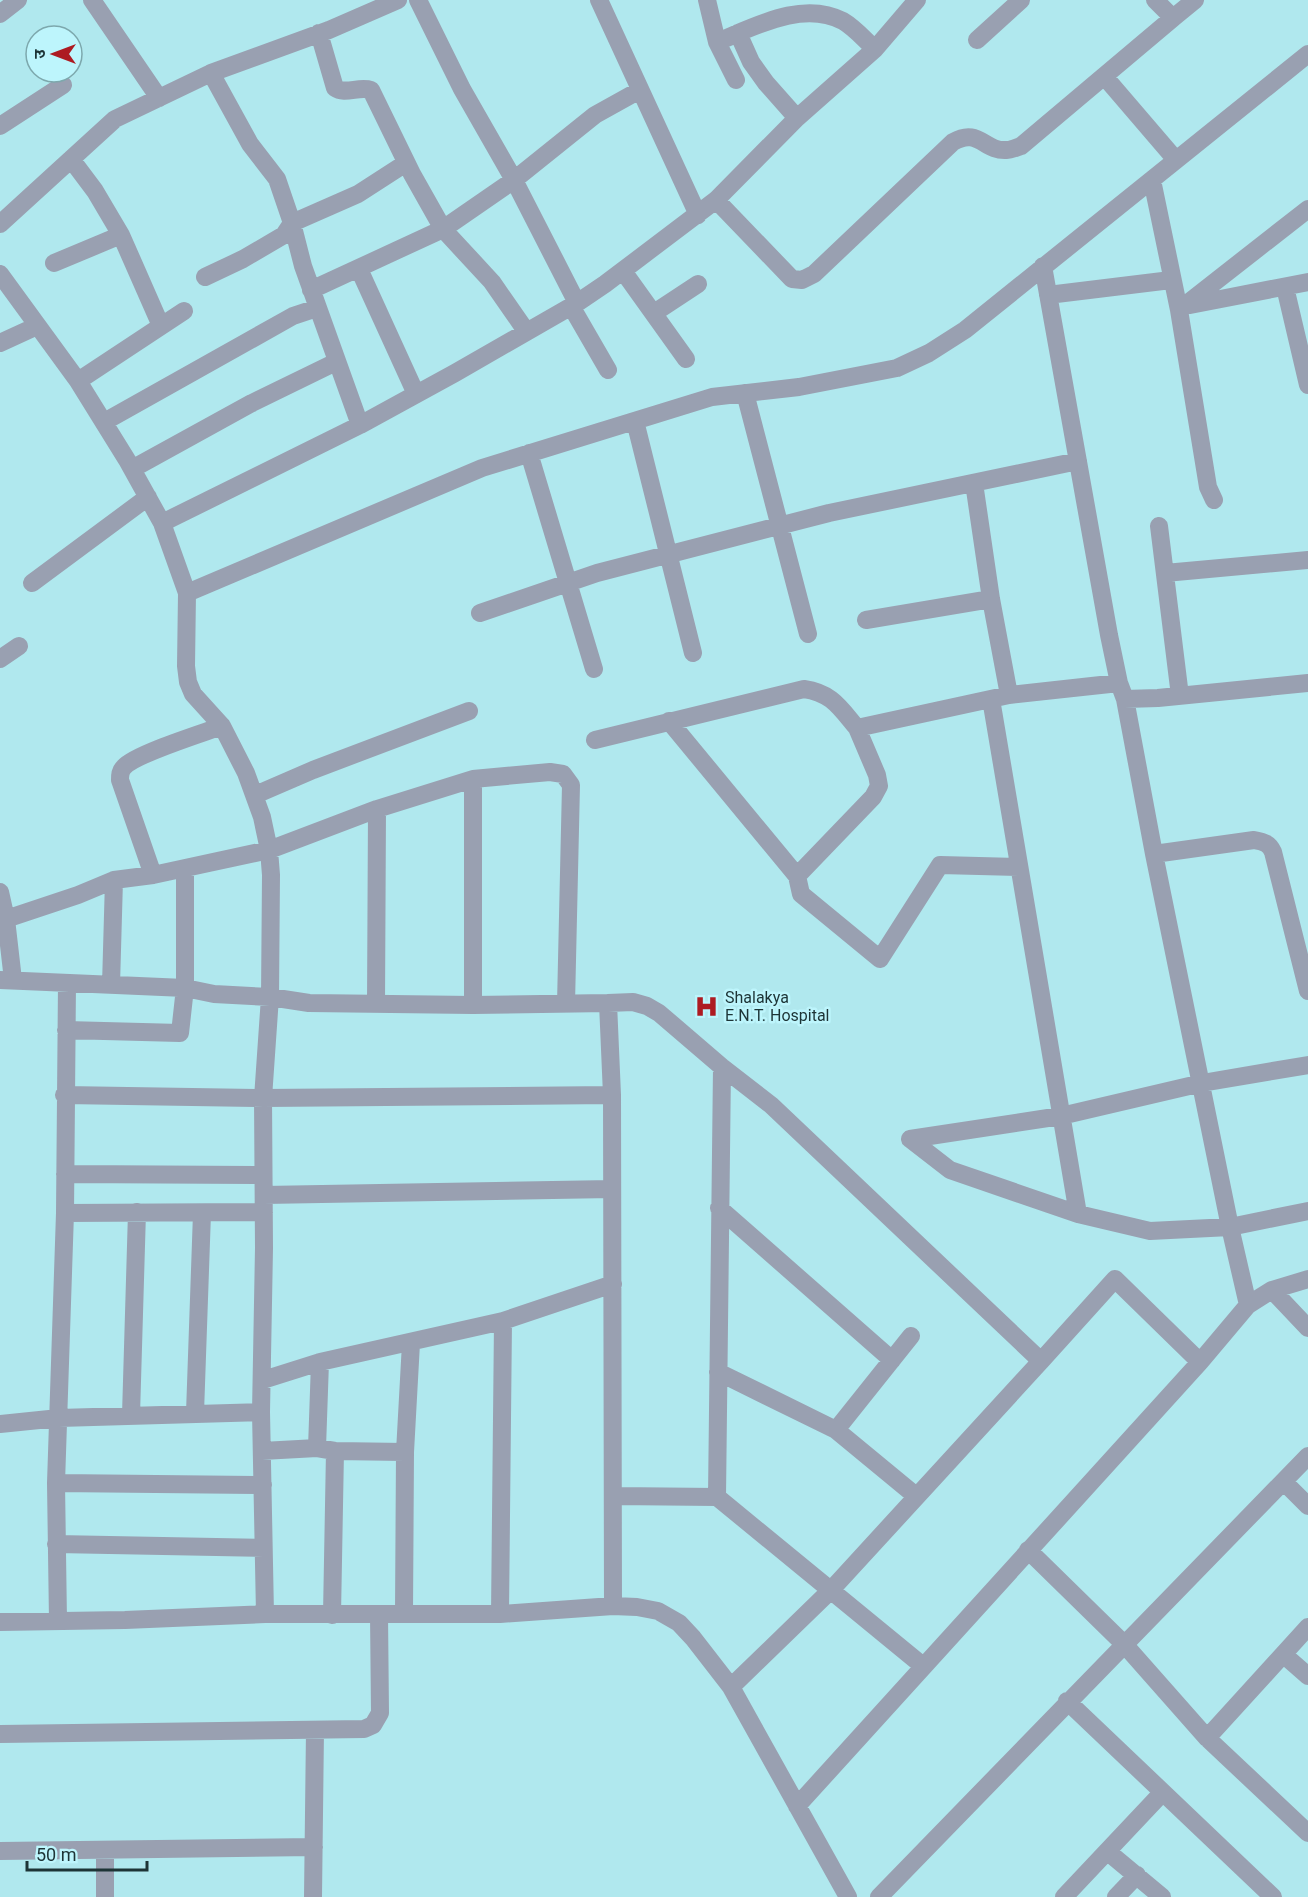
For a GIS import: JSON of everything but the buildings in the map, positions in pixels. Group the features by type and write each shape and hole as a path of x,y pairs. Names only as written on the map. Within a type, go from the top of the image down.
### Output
{"street":[{"path":"92,0 159,98"},
{"path":"0,224 116,118 211,73 319,33 398,0"},
{"path":"418,0 462,89 514,180 608,370"},
{"path":"599,0 698,214"},
{"path":"707,0 717,42 736,80"},
{"path":"162,523 360,425 455,374 574,305 716,200 797,118 874,49 917,0"},
{"path":"1155,0 1173,18"},
{"path":"716,200 792,279 802,280 814,274 953,142 963,136 976,137 999,149 1009,150 1021,146 1195,0"},
{"path":"977,40 1010,3"},
{"path":"717,42 791,12 811,10 828,13 845,22 874,49"},
{"path":"319,33 335,88 342,92 361,87 371,90 406,163 444,230 492,282 526,331"},
{"path":"738,33 761,76 797,118"},
{"path":"187,593 482,468 712,397 799,387 897,368 929,354 965,330 1308,54"},
{"path":"211,73 250,144 277,179 311,290 360,425"},
{"path":"1104,76 1176,160"},
{"path":"0,126 63,84"},
{"path":"311,290 444,230 514,180 595,115 640,90"},
{"path":"71,159 95,191 121,235 161,326"},
{"path":"205,278 284,235 292,223 358,194 406,163"},
{"path":"1152,180 1171,280 1182,308 1208,487 1214,500"},
{"path":"1182,308 1308,209"},
{"path":"54,263 121,235"},
{"path":"1043,266 1122,692 1248,1305"},
{"path":"359,269 416,393"},
{"path":"623,271 686,358"},
{"path":"0,274 78,381 162,523 187,593 186,666 188,682 193,694 219,722 246,773 255,795 269,850 271,875 270,997 263,1098 261,1412 265,1614"},
{"path":"1048,295 1171,280"},
{"path":"1182,308 1308,282"},
{"path":"654,313 698,284"},
{"path":"1285,287 1308,385"},
{"path":"104,422 293,316 318,308"},
{"path":"78,381 184,311"},
{"path":"0,343 37,326"},
{"path":"132,469 252,403 336,362"},
{"path":"745,393 808,634"},
{"path":"635,421 693,653"},
{"path":"529,453 594,669"},
{"path":"480,613 597,573 829,513 1078,461"},
{"path":"974,483 991,598 1009,695"},
{"path":"32,583 148,497"},
{"path":"1159,526 1180,696"},
{"path":"1165,573 1308,560"},
{"path":"866,620 991,598"},
{"path":"0,659 20,646"},
{"path":"857,728 1009,695 1122,692 1180,696 1308,683"},
{"path":"595,740 804,688 820,691 831,697 857,728 877,775 879,786 873,797 797,876"},
{"path":"991,699 1078,1214"},
{"path":"255,795 324,765 469,711"},
{"path":"669,721 797,876 801,894 880,959 940,865 1019,867"},
{"path":"153,875 120,780 120,772 129,763 219,722"},
{"path":"6,919 78,895 114,880 153,875 269,850 377,809 473,778 550,772 563,774 571,785 566,1004"},
{"path":"473,778 473,1005"},
{"path":"376,1004 377,809"},
{"path":"1154,854 1254,840 1270,845 1308,991"},
{"path":"66,1030 180,1033 185,988 185,868"},
{"path":"111,986 114,880"},
{"path":"0,892 6,919 6,980 185,988 214,994 270,997 309,1003 473,1005 633,1002 646,1005 659,1013 771,1105 1041,1361"},
{"path":"58,1621 56,1483 65,1214 64,1095 67,983"},
{"path":"608,1003 612,1095 613,1606"},
{"path":"1308,1065 1202,1083 1061,1116 910,1139 950,1170 1078,1214 1150,1231 1231,1231 1308,1211"},
{"path":"717,1497 722,1067"},
{"path":"64,1095 263,1098 612,1095"},
{"path":"65,1174 263,1175"},
{"path":"65,1214 202,1213 264,1203 612,1189"},
{"path":"719,1208 892,1360"},
{"path":"131,1415 137,1212"},
{"path":"195,1413 202,1213"},
{"path":"731,1687 831,1590 1115,1279 1200,1362"},
{"path":"797,1806 1200,1362 1248,1305 1272,1290 1308,1279"},
{"path":"263,1380 320,1362 503,1321 613,1284"},
{"path":"1272,1290 1308,1328"},
{"path":"501,1614 503,1321"},
{"path":"836,1430 911,1335"},
{"path":"404,1613 405,1452 411,1343"},
{"path":"320,1362 326,1450 332,1615"},
{"path":"718,1372 836,1430 916,1496"},
{"path":"0,1424 59,1418 261,1412"},
{"path":"262,1451 405,1452"},
{"path":"879,1897 1067,1701 1308,1456"},
{"path":"1284,1482 1308,1506"},
{"path":"56,1483 263,1485"},
{"path":"614,1496 717,1497 923,1666"},
{"path":"56,1544 263,1548"},
{"path":"1028,1550 1124,1644 1207,1738 1308,1833"},
{"path":"0,1622 265,1614 501,1614 613,1606 658,1611 679,1623 731,1687 848,1897"},
{"path":"0,1734 364,1729 373,1725 380,1713 379,1614"},
{"path":"1207,1738 1308,1627"},
{"path":"1284,1655 1308,1676"},
{"path":"1067,1701 1273,1897"},
{"path":"313,1897 315,1730"},
{"path":"1064,1897 1162,1793"},
{"path":"0,1851 314,1847"},
{"path":"105,1850 105,1897"},
{"path":"1108,1852 1162,1897"},
{"path":"1116,1897 1137,1875"}],"place":[{"name":"Shalakya E.N.T. Hospital","path":"707,1006"}]}
